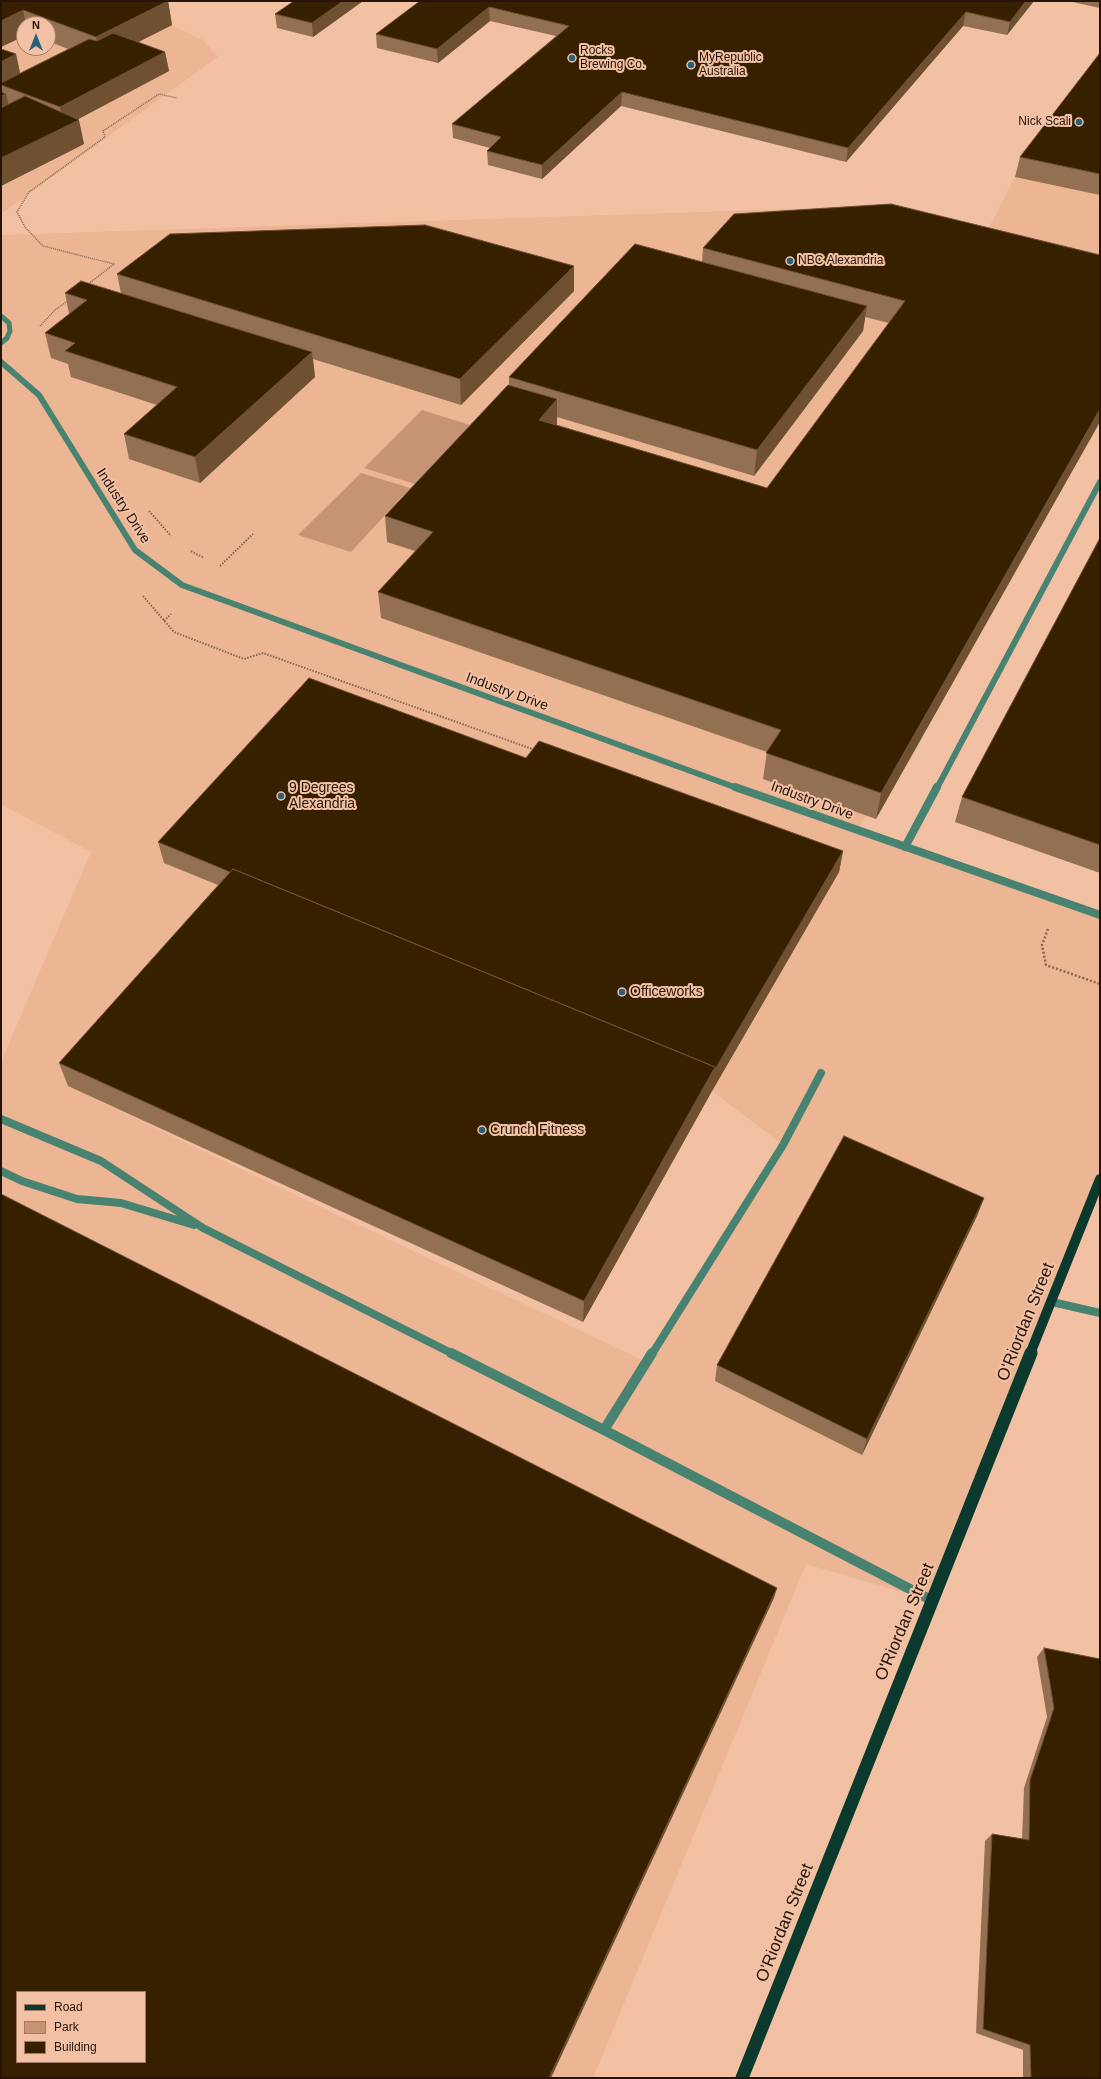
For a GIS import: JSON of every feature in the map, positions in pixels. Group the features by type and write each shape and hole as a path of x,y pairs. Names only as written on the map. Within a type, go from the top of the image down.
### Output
{"main road":[{"name":"O'Riordan Street","path":"742,2078 891,1699 933,1601 1100,1179"}],"lane":[{"path":"1,316 9,323 10,331 7,338 1,343"},
{"name":"Industry Drive","path":"1,362 39,395 135,550 182,585 366,654 1100,916"},
{"path":"905,847 1100,482"},
{"path":"604,1430 783,1145 822,1073"},
{"path":"1,1119 101,1161 203,1228 604,1430 933,1601"},
{"path":"1,1171 22,1181 77,1200 121,1203 203,1228"},
{"path":"1052,1302 1100,1313"}],"path":[{"path":"85,287 114,264 43,246 25,226 17,212 28,192 105,137 103,131 159,94 177,98"},
{"path":"36,331 55,310 73,296"},
{"path":"1041,924 1049,927 1042,945 1046,965 1100,984"}],"shaded area":[{"path":"1,1 118,1 203,40 218,57 1,214"},
{"path":"1100,66 1100,255 987,231 1015,177"},
{"path":"824,208 1100,269 1100,419 858,830 1100,915 1100,1179 933,1601 806,1564 593,2078 1,2078 1,1062 91,852 1,804 1,235","holes":["712,1091 783,1145 646,1362 105,1104 583,1322"]}],"green space":[{"path":"422,410 470,425 415,484 364,468"},
{"path":"361,473 410,488 351,552 298,535"}],"building":[{"path":"1,1 168,1 96,37 56,22 56,16 39,16 23,10 1,21"},
{"path":"294,1 343,1 312,23 275,14"},
{"path":"420,1 1026,1 1010,22 966,12 848,148 622,92 542,165 487,151 501,137 452,124 569,26 489,7 437,49 376,34"},
{"path":"113,33 165,52 60,107 1,85 1,83 89,39 97,41"},
{"path":"1,49 16,54 1,62"},
{"name":"Nick Scali","path":"1100,53 1100,174 1020,157"},
{"path":"25,96 79,120 1,158 1,108"},
{"path":"891,204 1100,255 1100,409 881,793 766,753 781,730 378,592 433,532 385,516 508,385 557,399 539,420 767,488 905,301 703,248 734,214"},
{"path":"425,225 574,266 460,379 117,274 170,234"},
{"path":"635,244 867,306 757,450 509,377"},
{"path":"81,281 312,352 195,457 124,434 177,387 65,351 75,343 45,333 87,300 65,293"},
{"path":"1100,538 1100,845 962,797"},
{"name":"Officeworks","path":"309,678 526,758 539,741 843,851 714,1071 715,1067 233,869 230,872 158,842"},
{"path":"233,869 715,1067 584,1301 59,1063"},
{"path":"844,1136 984,1198 867,1439 717,1365"},
{"path":"1,1194 777,1588 549,2078 1,2078"},
{"path":"1044,1648 1100,1659 1100,2078 1031,2078 1030,2045 983,2029 992,1834 1029,1840 1030,1780 1054,1708"}],"place":[{"name":"Rocks Brewing Co.","path":"572,58"},
{"name":"MyRepublic Australia","path":"691,65"},
{"name":"Nick Scali","path":"1079,122"},
{"name":"NBC Alexandria","path":"790,261"},
{"name":"9 Degrees Alexandria","path":"281,796"},
{"name":"Officeworks","path":"622,992"},
{"name":"Crunch Fitness","path":"482,1130"}]}
